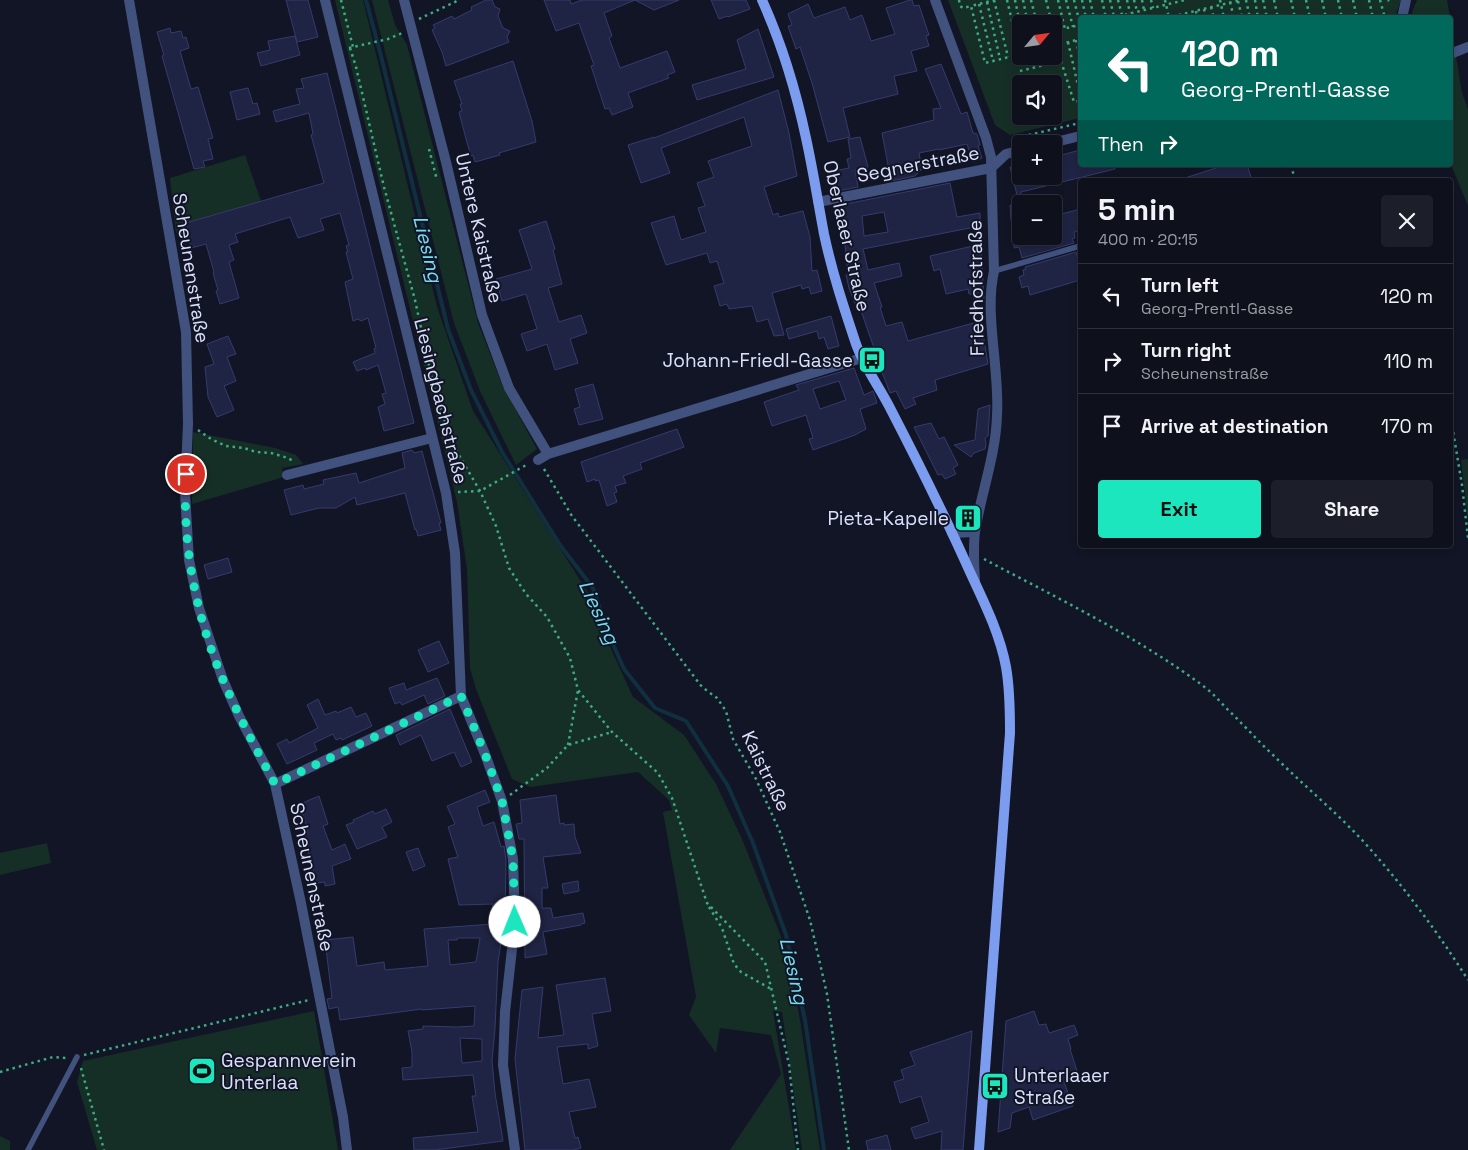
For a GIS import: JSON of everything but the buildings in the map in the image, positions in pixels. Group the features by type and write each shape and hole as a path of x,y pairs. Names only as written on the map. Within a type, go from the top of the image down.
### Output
{"main road":[{"path":"762,0 771,20"},
{"path":"767,0 771,20"},
{"name":"Oberlaaer Straße","path":"771,20 788,68 801,114 837,287 862,358 888,405 952,532"},
{"path":"952,532 975,582 1002,649 1006,666 1010,712 979,1150"}],"street":[{"name":"Scheunenstraße","path":"129,0 186,332 188,424 185,493 189,560 199,608 223,680 239,716 275,784 301,903 347,1150"},
{"name":"Liesingbachstraße","path":"325,0 446,493 455,553 461,696 502,801 513,859 515,922 505,1012 503,1065 515,1150"},
{"name":"Untere Kaistraße","path":"404,0 446,162 482,315 508,388 548,454"},
{"name":"Friedhofstraße","path":"935,0 988,143 991,157 994,271 991,283 992,325 998,414 993,451 975,532 975,582"},
{"path":"1404,15 1406,0"},
{"path":"1453,53 1468,47"},
{"path":"1062,140 1078,136"},
{"name":"Segnerstraße","path":"818,202 991,168 1006,154 1012,152"},
{"path":"535,461 548,454 862,358"},
{"path":"286,475 432,438"},
{"path":"952,532 975,532"},
{"path":"275,784 461,696"}],"lane":[{"path":"994,271 1078,247"},
{"path":"28,1150 78,1057"}],"path":[{"path":"341,0 384,186 415,300 434,389 453,445 480,491 496,526 509,568 526,594 547,617 570,658 578,690 568,745"},
{"path":"351,48 401,34 416,21 459,0"},
{"path":"958,0 963,8 994,0 1008,57"},
{"path":"1007,0 1012,19"},
{"path":"1015,0 1018,15"},
{"path":"1022,0 1026,15"},
{"path":"1031,0 1035,15"},
{"path":"1046,0 1050,15"},
{"path":"1058,0 1065,29"},
{"path":"1066,0 1072,27"},
{"path":"1074,0 1078,17"},
{"path":"1082,0 1085,15"},
{"path":"1090,0 1093,15"},
{"path":"1102,0 1105,15"},
{"path":"1110,0 1113,15"},
{"path":"1118,0 1122,15 1183,0"},
{"path":"1127,0 1130,13"},
{"path":"1134,0 1137,11"},
{"path":"1142,0 1144,10"},
{"path":"1151,0 1153,8"},
{"path":"1165,0 1168,15"},
{"path":"1220,0 1223,15"},
{"path":"1180,15 1239,0 1242,15"},
{"path":"1246,0 1249,15"},
{"path":"1254,0 1257,15"},
{"path":"1263,0 1266,15"},
{"path":"1274,0 1277,15"},
{"path":"1291,0 1294,15"},
{"path":"1306,0 1309,15"},
{"path":"1322,0 1325,15"},
{"path":"1338,0 1341,15"},
{"path":"1353,0 1356,15"},
{"path":"1369,0 1372,15"},
{"path":"1380,0 1384,15"},
{"path":"987,2 1000,59"},
{"path":"1230,2 1233,15"},
{"path":"979,4 993,61"},
{"path":"970,6 984,63 1012,56"},
{"path":"1211,7 1213,15"},
{"path":"1204,9 1205,15"},
{"path":"1196,10 1197,15"},
{"path":"1062,30 1078,26"},
{"path":"1062,44 1078,40"},
{"path":"1068,42 1078,85"},
{"path":"1062,64 1074,102 1078,101"},
{"path":"1020,72 1046,65"},
{"path":"1027,135 1078,123"},
{"path":"188,424 226,446 271,453 288,458 307,470"},
{"path":"1453,431 1468,538"},
{"path":"446,493 480,491 535,461"},
{"name":"Kaistraße","path":"535,461 572,516 702,687 718,698 726,711 733,739 756,779 780,832 810,920 827,994 849,1150"},
{"path":"974,554 1066,602 1134,641 1184,672 1208,690 1272,755 1363,841 1424,916 1468,980"},
{"path":"578,690 612,732 658,773 672,798 707,903 722,928 734,964 741,972 772,989"},
{"path":"502,801 547,768 568,745 612,732"},
{"path":"707,903 765,962 789,1064 798,1150"},
{"path":"0,1072 53,1057 78,1057 318,997"},
{"path":"78,1057 104,1150"}],"green space":[{"path":"335,0 363,0 437,307 473,411 594,602 600,625 633,697 684,735 716,784 742,839 786,949 800,1020 820,1150 802,1150 782,1012 773,1011 796,1150 730,1150 781,1074 771,1035 720,1028 716,1053 689,1015 696,997 663,812 672,810 669,800 638,772 530,787 512,779 476,689 470,668 467,569 457,502"},
{"path":"372,0 388,0 395,25 407,45 478,323 503,387 537,449 516,465 480,391 454,323"},
{"path":"948,0 1401,0 1396,15 1078,15 1078,118 1062,122 1062,75 1012,75 1012,125 1051,125 1010,135 995,125"},
{"path":"1417,0 1447,0 1450,15 1413,15"},
{"path":"1453,38 1462,93 1468,109 1468,206 1452,167"},
{"path":"245,155 261,201 186,224 187,230 176,233 170,178"},
{"path":"193,432 275,448 296,455 303,464 282,468 284,477 192,504"},
{"path":"1468,459 1468,521 1461,460"},
{"path":"47,843 51,863 0,875 0,853"},
{"name":"Gespannverein Unterlaa","path":"314,1011 338,1150 97,1150 77,1082 83,1061"},
{"path":"993,1076 1002,1077 1001,1092 992,1091"},
{"path":"0,1136 10,1141 10,1150 0,1150"}],"waterway":[{"name":"Liesing","path":"366,0 448,329 471,390 502,452 560,545 593,588 608,633 624,669 655,708 686,721 728,786 753,843 786,935 805,1020 824,1150"}],"place":[{"name":"Johann-Friedl-Gasse","path":"872,360"},
{"name":"Pieta-Kapelle","path":"968,518"},
{"name":"Gespannverein Unterlaa","path":"202,1071"},
{"name":"Unterlaaer Straße","path":"995,1086"}],"route":[{"path":"186,474 185,493 189,560 199,608 223,680 239,716 275,784 461,696 502,801 513,859 515,922"}]}
